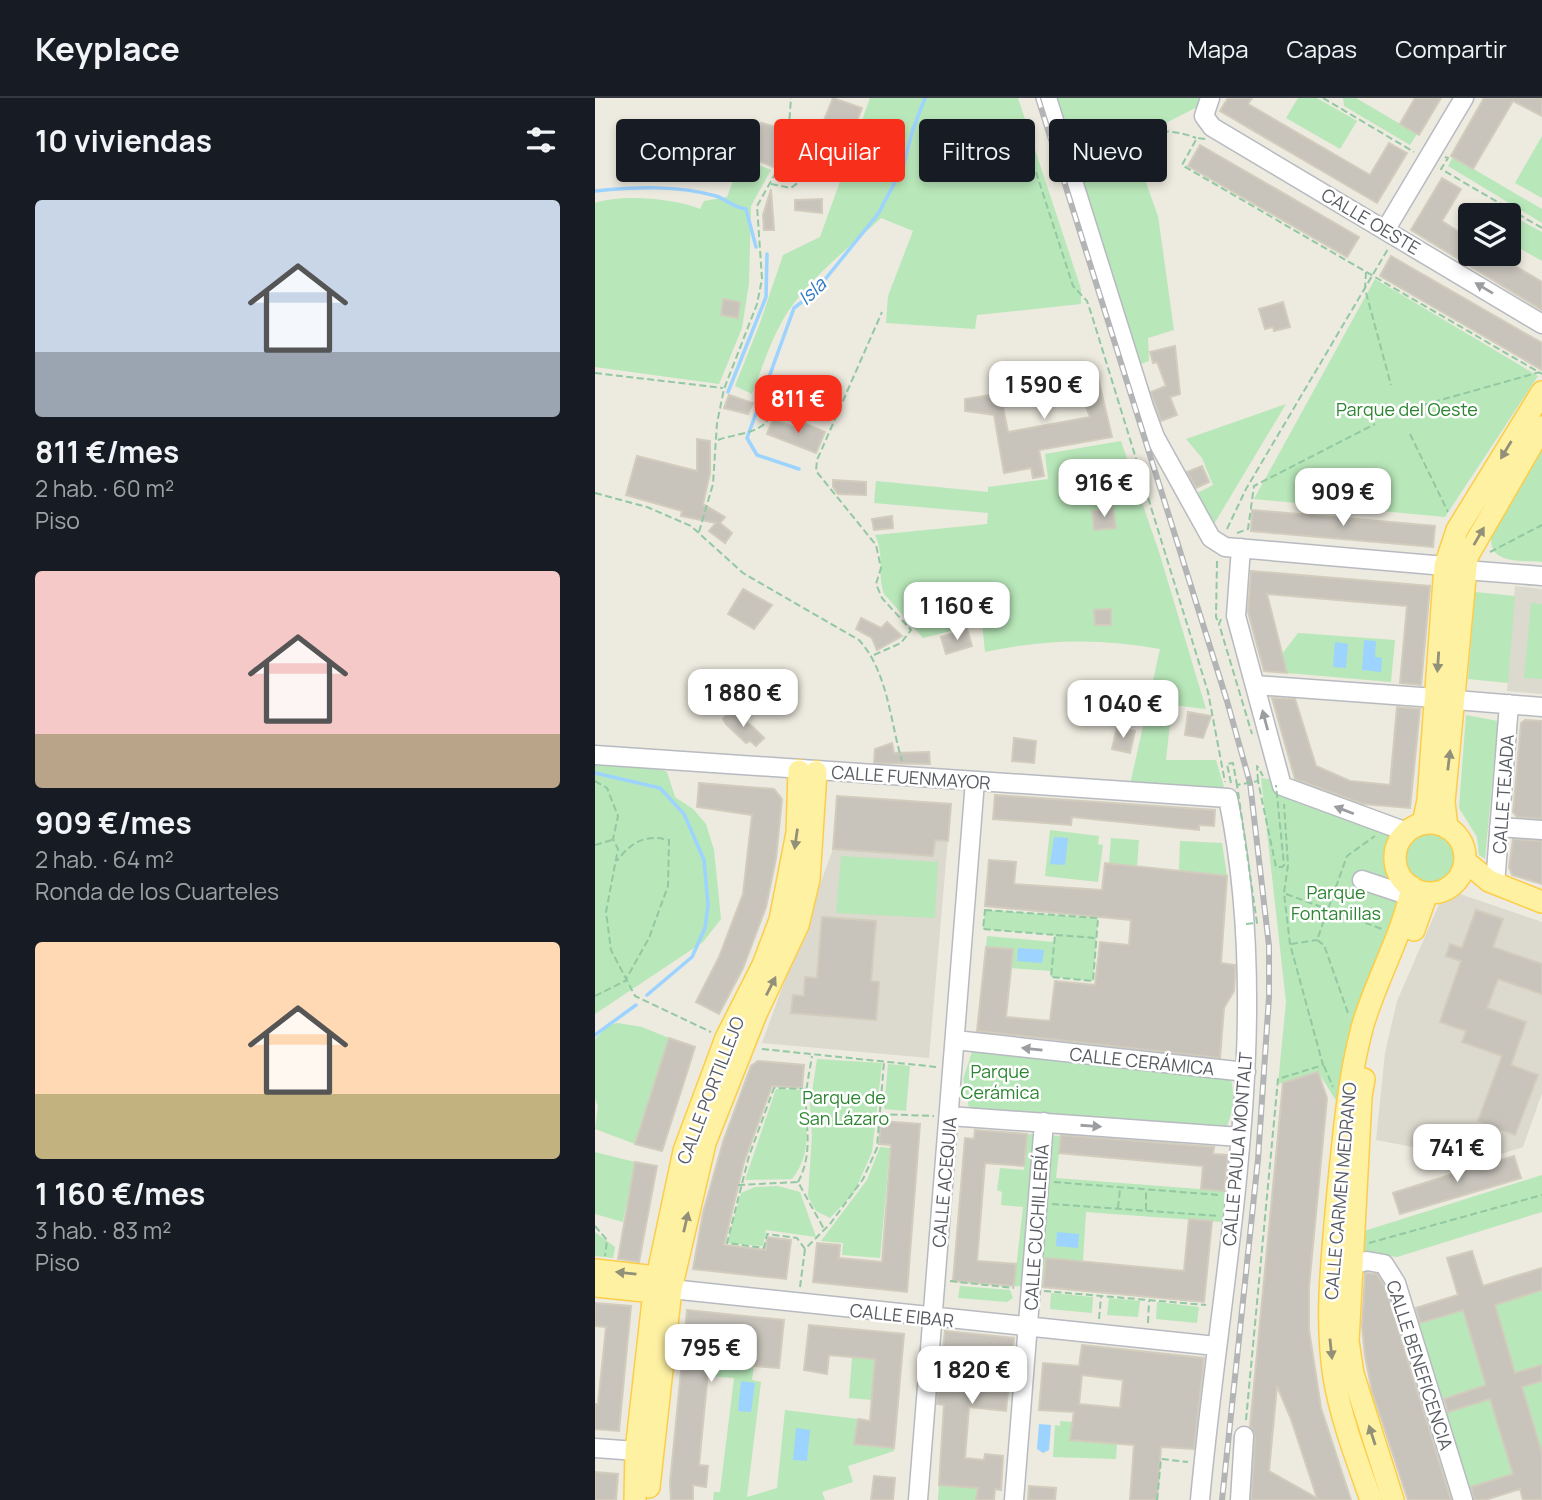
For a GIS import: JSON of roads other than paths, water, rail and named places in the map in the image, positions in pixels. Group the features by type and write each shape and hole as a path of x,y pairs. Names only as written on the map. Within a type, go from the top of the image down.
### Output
{"main road":[{"path":"1465,569 1457,530 1541,379"},
{"path":"1542,427 1467,557 1428,800 1406,827 1396,850 1395,861 1403,880 1416,892 1438,892 1454,883 1474,879 1492,882 1542,902"},
{"path":"1446,699 1444,802 1447,828 1461,842 1465,861 1463,872 1454,883"},
{"name":"CALLE PORTILLEJO","path":"649,1500 660,1286 705,1143 743,1047 798,925 809,879 808,771"},
{"name":"CALLE PORTILLEJO","path":"635,1500 636,1451 660,1286 684,1150 726,1038 764,965 780,920 808,771"},
{"path":"1406,827 1447,828"},
{"path":"1465,861 1492,882"},
{"name":"CALLE CARMEN MEDRANO","path":"1371,1500 1343,1416 1330,1331 1329,1281 1344,1113 1358,1044 1367,1009 1416,892"},
{"name":"CALLE CARMEN MEDRANO","path":"1393,1500 1353,1374 1348,1341 1351,1257 1361,1097 1378,1014 1416,892"},
{"name":"CALLE EIBAR","path":"595,1270 660,1286"},
{"name":"CALLE EIBAR","path":"595,1286 660,1286"}],"street":[{"path":"1047,98 1143,407 1155,437 1225,547 1239,541 1542,576"},
{"name":"CALLE OESTE","path":"1210,98 1208,122 1542,324"},
{"path":"1391,232 1464,98"},
{"path":"1239,541 1235,616 1279,785 1406,827"},
{"path":"1255,685 1542,706"},
{"name":"CALLE TEJADA","path":"1492,882 1509,704"},
{"name":"CALLE FUENMAYOR","path":"595,755 975,781 1232,789"},
{"name":"CALLE ACEQUIA","path":"918,1500 975,781"},
{"name":"CALLE PAULA MONTALT","path":"1200,1500 1246,1072 1246,924 1232,789"},
{"path":"1499,827 1542,830"},
{"path":"1362,880 1416,892"},
{"name":"CALLE CERÁMICA","path":"955,1040 1246,1072"},
{"path":"949,1116 1240,1137"},
{"name":"CALLE CUCHILLERÍA","path":"1014,1500 1044,1122"},
{"name":"CALLE BENEFICENCIA","path":"1351,1257 1384,1264 1396,1283 1463,1500"},
{"name":"CALLE EIBAR","path":"660,1286 933,1318 1216,1346"},
{"path":"1240,1500 1244,1436"},
{"path":"595,1448 636,1451"}],"water":[{"path":"1364,640 1376,641 1375,657 1382,658 1381,672 1362,670"},
{"path":"1335,642 1348,644 1346,668 1333,667"},
{"path":"1054,837 1068,838 1065,865 1050,864"},
{"path":"1018,948 1044,950 1042,963 1017,961"},
{"path":"1057,1232 1079,1234 1078,1248 1056,1246"},
{"path":"741,1381 755,1383 751,1412 738,1411"},
{"path":"1039,1424 1051,1425 1049,1450 1043,1453 1037,1449"},
{"path":"796,1428 810,1430 807,1461 793,1460"}],"waterway":[{"name":"Isla","path":"799,469 757,455 747,438 794,308 814,293 878,214 903,167 925,98"},
{"path":"595,191 656,188 716,196 746,209 756,247"},
{"path":"728,392 766,297 767,254"},
{"path":"595,773 660,788 684,814 704,860 708,905 705,928 692,957 647,995"},
{"path":"595,1035 636,1005"}],"railway":[{"path":"1038,98 1227,701 1250,783 1269,946 1269,997 1258,1159 1222,1500"}],"park label":[{"name":"Parque del Oeste","path":"1407,409"},
{"name":"Parque Fontanillas","path":"1336,902"},
{"name":"Parque Cerámica","path":"1000,1081"},
{"name":"Parque de San Lázaro","path":"844,1107"}]}
